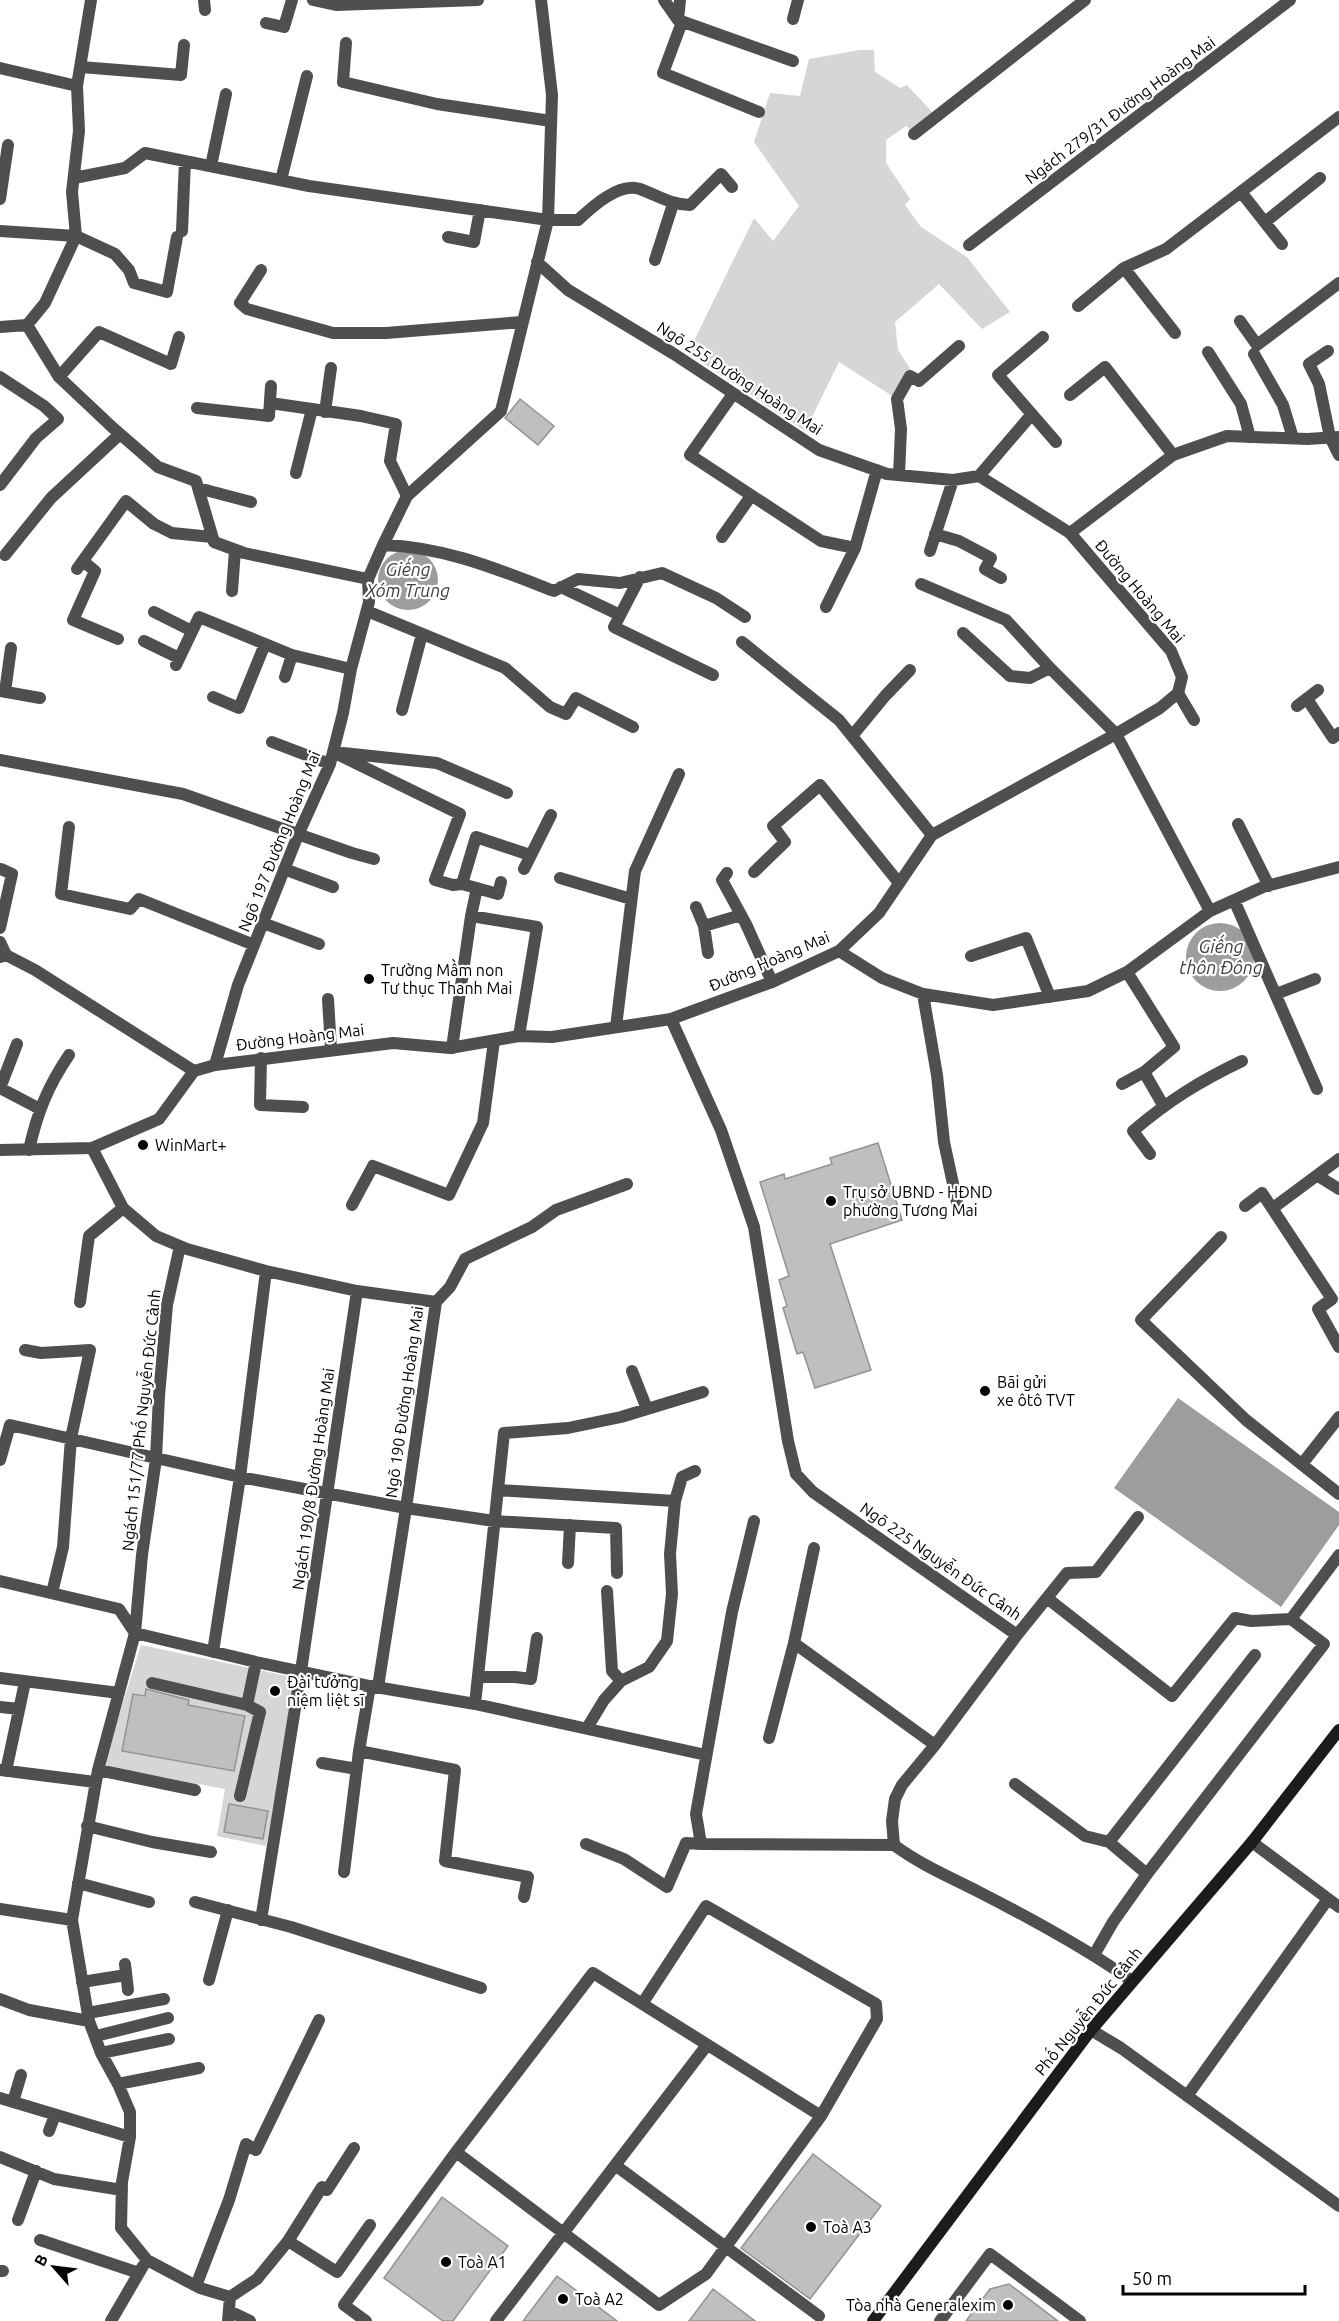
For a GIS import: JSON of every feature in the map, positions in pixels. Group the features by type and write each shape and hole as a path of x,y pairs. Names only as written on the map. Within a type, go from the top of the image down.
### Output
{"street":[{"path":"0,327 27,325 45,303 76,236 72,192 80,131 77,86 91,0"},
{"path":"266,23 284,27 292,0"},
{"path":"313,0 336,5 478,0"},
{"name":"Ngõ 197 Đường Hoàng Mai","path":"215,1065 238,985 331,758 369,602 369,579 383,545 407,496 501,411 548,220 552,95 541,0"},
{"path":"664,0 680,21 793,61"},
{"path":"680,0 680,21 663,73 759,112"},
{"path":"793,19 798,0"},
{"path":"914,134 1085,0"},
{"name":"Ngách 279/31 Đường Hoàng Mai","path":"969,245 1290,0"},
{"path":"346,43 343,82 437,104 551,121"},
{"path":"81,67 181,75 184,45"},
{"path":"0,68 77,86"},
{"path":"281,180 307,76"},
{"path":"211,166 226,94"},
{"path":"1078,306 1124,268 1166,249 1339,117"},
{"path":"0,199 8,145"},
{"path":"74,178 124,168 146,153 309,186 548,220 578,220 610,193 637,188 673,204 690,205 722,174 732,187"},
{"path":"0,229 76,236 115,254 129,270 134,283 167,292 180,234 185,161"},
{"path":"1264,222 1320,178"},
{"path":"1241,192 1282,244"},
{"path":"655,260 673,204"},
{"path":"448,237 474,242 480,210"},
{"name":"Ngõ 255 Đường Hoàng Mai","path":"537,262 568,290 674,354 819,450 887,474 953,480 978,476"},
{"path":"1124,268 1175,333"},
{"path":"261,270 240,303 247,309 333,333 386,333 522,322"},
{"path":"1240,321 1257,345 1339,283"},
{"path":"27,325 59,377 120,434 158,467 196,481 214,542 235,550 369,579"},
{"path":"59,377 99,332 171,364 179,337"},
{"path":"1043,337 998,375 1056,442"},
{"path":"899,475 901,429 897,399 910,376 919,381 959,346"},
{"path":"1328,351 1309,364 1319,384 1339,454"},
{"path":"1208,352 1241,404 1250,436"},
{"path":"1254,354 1283,405 1293,438"},
{"path":"1070,395 1106,367 1173,455"},
{"path":"296,473 319,410 331,368"},
{"path":"0,377 44,406 58,419 36,438 0,485"},
{"path":"197,408 268,416 271,386"},
{"path":"733,394 690,455 821,542 855,548"},
{"path":"270,403 361,416 396,424 390,461 407,496"},
{"path":"1032,414 978,476 1070,533"},
{"path":"5,555 51,498 120,434"},
{"name":"Đường Hoàng Mai","path":"194,1071 215,1065 331,1049 393,1043 452,1048 519,1036 552,1037 671,1019 772,982 839,951 879,913 932,835 1116,734 1160,708 1178,693 1182,677 1171,651 1070,533 1173,455 1227,436 1335,437"},
{"path":"826,607 855,548 877,470"},
{"path":"930,551 953,480"},
{"path":"198,488 251,502"},
{"path":"722,537 751,496"},
{"path":"118,639 73,620 95,571 80,565 126,501 154,524 172,533 212,537"},
{"path":"934,534 959,541 991,558 986,569 1001,578"},
{"path":"383,545 422,549 468,558 554,591 578,579 620,583 662,573 716,598 745,617"},
{"path":"232,591 235,550"},
{"path":"640,578 614,627 713,675"},
{"path":"921,584 1006,620 1116,734 1210,912"},
{"path":"561,587 620,615"},
{"path":"367,611 505,668 550,707 566,714 576,698 633,727"},
{"path":"154,612 192,631"},
{"path":"144,641 178,661 199,617 292,655 351,669"},
{"path":"963,633 1010,676 1030,678 1050,668"},
{"path":"402,710 422,634"},
{"path":"742,642 839,720 932,835"},
{"path":"213,697 239,708 265,644"},
{"path":"11,648 3,692 40,698"},
{"path":"285,677 292,655"},
{"path":"852,736 910,670"},
{"path":"1318,690 1302,702 1337,739"},
{"path":"1178,693 1194,720"},
{"path":"272,741 331,758 460,814 435,880 453,885 462,884 498,894 501,882"},
{"path":"331,758 437,763 507,793"},
{"path":"0,760 183,794 298,835 375,859"},
{"path":"616,1027 635,871 679,774"},
{"path":"754,872 785,842 773,826 820,784 899,883"},
{"path":"524,869 551,815"},
{"path":"1238,824 1269,886"},
{"path":"69,827 61,894 130,909 139,899 254,945"},
{"path":"462,884 476,837 530,855"},
{"path":"839,951 882,978 923,994 993,1005 1088,991 1127,972 1210,912 1234,900 1269,886 1339,867"},
{"path":"0,928 12,874 1,869"},
{"path":"284,869 333,887"},
{"path":"727,873 722,880 772,982"},
{"path":"560,878 631,899"},
{"path":"452,1048 477,888"},
{"path":"1234,900 1317,1089"},
{"path":"696,907 704,926 708,953"},
{"path":"704,926 741,915"},
{"path":"471,916 537,927 519,1036"},
{"path":"263,922 319,944"},
{"path":"971,956 1026,938 1050,997"},
{"path":"0,942 3,956 35,970 194,1071 159,1119 92,1148 0,1150"},
{"path":"1122,1084 1144,1072 1174,1047 1127,972"},
{"path":"1276,994 1315,979"},
{"path":"923,994 937,1075 944,1142 958,1207"},
{"path":"328,999 331,1049"},
{"name":"Ngõ 225 Nguyễn Đức Cảnh","path":"671,1019 721,1130 754,1227 788,1441 796,1474 813,1492 1017,1635 935,1745 902,1785 895,1799 892,1821 894,1845"},
{"path":"352,1205 373,1166 449,1195 483,1123 494,1041"},
{"path":"17,1044 0,1088 40,1109"},
{"path":"29,1150 40,1109 53,1078 69,1055"},
{"path":"261,1058 260,1106 303,1107"},
{"path":"1150,1154 1133,1131 1163,1105 1201,1081 1242,1061"},
{"path":"1144,1072 1163,1105"},
{"name":"Ngõ 190 Đường Hoàng Mai","path":"92,1148 123,1208 156,1236 180,1246 266,1271 357,1291 436,1302 406,1508"},
{"path":"1273,1208 1339,1159"},
{"path":"1318,1176 1339,1189"},
{"path":"436,1302 450,1287 465,1259 531,1227 556,1210 627,1184"},
{"path":"1245,1206 1262,1193 1273,1208 1332,1299 1318,1310 1339,1347"},
{"path":"80,1302 89,1236 123,1208"},
{"path":"1221,1237 1142,1320 1246,1420 1339,1494"},
{"name":"Ngách 151/77 Phố Nguyễn Đức Cảnh","path":"147,2260 121,2228 122,2190 130,2137 130,2112 101,2054 88,2017 72,1920 96,1776 135,1634 142,1555 156,1459 167,1305 180,1246"},
{"path":"213,1652 240,1477 266,1271"},
{"name":"Ngách 190/8 Đường Hoàng Mai","path":"261,1920 301,1671 357,1291"},
{"path":"26,1350 41,1353 90,1350 71,1438 63,1547 52,1593"},
{"path":"632,1371 646,1409"},
{"path":"475,1704 504,1433 568,1428 703,1392"},
{"path":"1302,1464 1339,1417"},
{"name":"Ngõ 190 Đường Hoàng Mai","path":"0,1460 9,1425 240,1477 406,1508 494,1521 616,1528 617,1573"},
{"path":"588,1728 604,1700 621,1680 649,1667 667,1641 672,1594 670,1554 675,1501 682,1477 695,1472"},
{"path":"498,1490 675,1501"},
{"path":"344,1872 359,1751 374,1687 406,1508"},
{"path":"1017,1635 1067,1573 1096,1572 1138,1517"},
{"path":"701,1844 696,1814 732,1612 754,1521"},
{"path":"568,1563 570,1525"},
{"path":"769,1738 794,1643 814,1548"},
{"path":"1291,1619 1339,1555"},
{"path":"0,1581 119,1609 135,1634 256,1662 374,1687 475,1704 706,1755"},
{"path":"608,1591 612,1671 621,1680"},
{"path":"1047,1598 1172,1696 1236,1618 1251,1621 1291,1619 1324,1644 1147,1874 1113,1922 1094,1955"},
{"path":"478,1677 515,1677 531,1680 537,1638"},
{"path":"794,1643 935,1745"},
{"path":"1109,1842 1255,1655"},
{"path":"247,1705 256,1662"},
{"path":"0,1678 120,1693"},
{"path":"25,1682 3,1771 96,1776 195,1790"},
{"path":"152,1683 247,1705 260,1712 240,1796"},
{"path":"0,1707 19,1709"},
{"name":"Phố Nguyễn Đức Cảnh","path":"873,2321 1091,2030 1252,1842 1339,1730"},
{"path":"359,1751 455,1770 445,1861 528,1877 524,1896"},
{"path":"322,1763 357,1769"},
{"path":"1015,1784 1085,1836 1109,1842 1147,1874"},
{"path":"87,1826 152,1842 211,1852"},
{"path":"1252,1842 1339,1907"},
{"path":"586,1844 624,1859 666,1887 686,1843 894,1845 914,1860 979,1892 1094,1955 1132,1981"},
{"path":"78,1883 149,1902"},
{"path":"1187,2096 1328,1899"},
{"path":"195,1902 291,1927 481,1988"},
{"path":"456,2152 659,2305 706,2274 821,2116 877,2019 876,2004 706,1906 642,2004"},
{"path":"0,1909 72,1920"},
{"path":"209,1980 228,1910"},
{"path":"82,1982 126,1970 128,1990"},
{"path":"366,2321 344,2305 456,2152 593,1973 821,2116"},
{"path":"0,1999 29,2010 88,2017 164,1999"},
{"path":"96,2036 168,2018"},
{"path":"196,2286 229,2200 246,2144 256,2150 319,2020"},
{"path":"1091,2030 1121,2048 1339,2206"},
{"path":"101,2054 169,2039"},
{"path":"496,2321 707,2045"},
{"path":"118,2084 199,2068"},
{"path":"13,2102 21,2075"},
{"path":"0,2098 130,2137"},
{"path":"49,2131 55,2115"},
{"path":"230,2297 257,2279 288,2241 322,2187 327,2190 354,2148"},
{"path":"0,2157 54,2179 122,2190"},
{"path":"615,2165 819,2316"},
{"path":"18,2220 36,2171"},
{"path":"288,2241 337,2272 370,2225"},
{"path":"40,2240 139,2273"},
{"path":"940,2321 990,2254 1080,2321"},
{"path":"111,2321 147,2260 196,2286 230,2297"},
{"path":"230,2297 228,2316 250,2321"}],"shaded area":[{"path":"860,50 874,50 875,72 900,88 907,85 935,115 913,132 906,126 886,140 886,163 910,199 905,205 921,227 967,257 1010,312 982,329 939,284 895,322 898,350 913,373 894,397 839,362 805,431 688,353 754,218 773,241 799,206 754,142 770,93 800,96 809,59"},
{"path":"141,1645 297,1678 266,1846 217,1836 225,1789 103,1766"}],"water":[{"name":"Giếng Xóm Trung","path":"402,550 414,550 425,555 433,563 438,580 436,592 425,605 414,610 402,610 391,605 383,597 378,586 378,574 383,563 391,555"},
{"name":"Giếng thôn Đông","path":"1220,923 1233,926 1244,933 1251,944 1254,957 1251,970 1244,981 1233,988 1220,991 1207,988 1196,981 1189,970 1186,957 1189,944 1196,933 1207,926"},
{"path":"1178,1398 1339,1512 1339,1525 1281,1607 1114,1488"}],"building":[{"path":"520,399 554,426 538,445 505,418"},
{"path":"878,1143 902,1220 830,1244 871,1370 815,1388 803,1352 797,1354 783,1308 787,1306 779,1280 789,1276 760,1182 784,1174 785,1179 832,1164 830,1158"},
{"path":"146,1689 189,1700 188,1705 245,1716 234,1771 122,1751 133,1694 145,1696"},
{"path":"229,1804 268,1811 263,1839 224,1832"},
{"name":"Toà A3","path":"813,2154 881,2206 810,2299 741,2248"},
{"name":"Toà A1","path":"442,2197 508,2246 453,2321 443,2321 384,2278"},
{"name":"Toà A2","path":"557,2276 617,2321 523,2321"},
{"name":"Tòa nhà Generalexim","path":"1009,2284 1058,2321 966,2321 990,2289"},
{"path":"713,2289 755,2321 689,2321"}],"place":[{"name":"Trường Mầm non Tư thục Thanh Mai","path":"369,979"},
{"name":"WinMart+","path":"143,1145"},
{"name":"Trụ sở UBND - HĐND phường Tương Mai","path":"831,1201"},
{"name":"Bãi gửi xe ôtô TVT","path":"985,1391"},
{"name":"Đài tưởng niệm liệt sĩ","path":"275,1691"},
{"name":"Toà A3","path":"811,2227"},
{"name":"Toà A1","path":"446,2262"},
{"name":"Toà A2","path":"563,2299"},
{"name":"Tòa nhà Generalexim","path":"1008,2305"}]}
